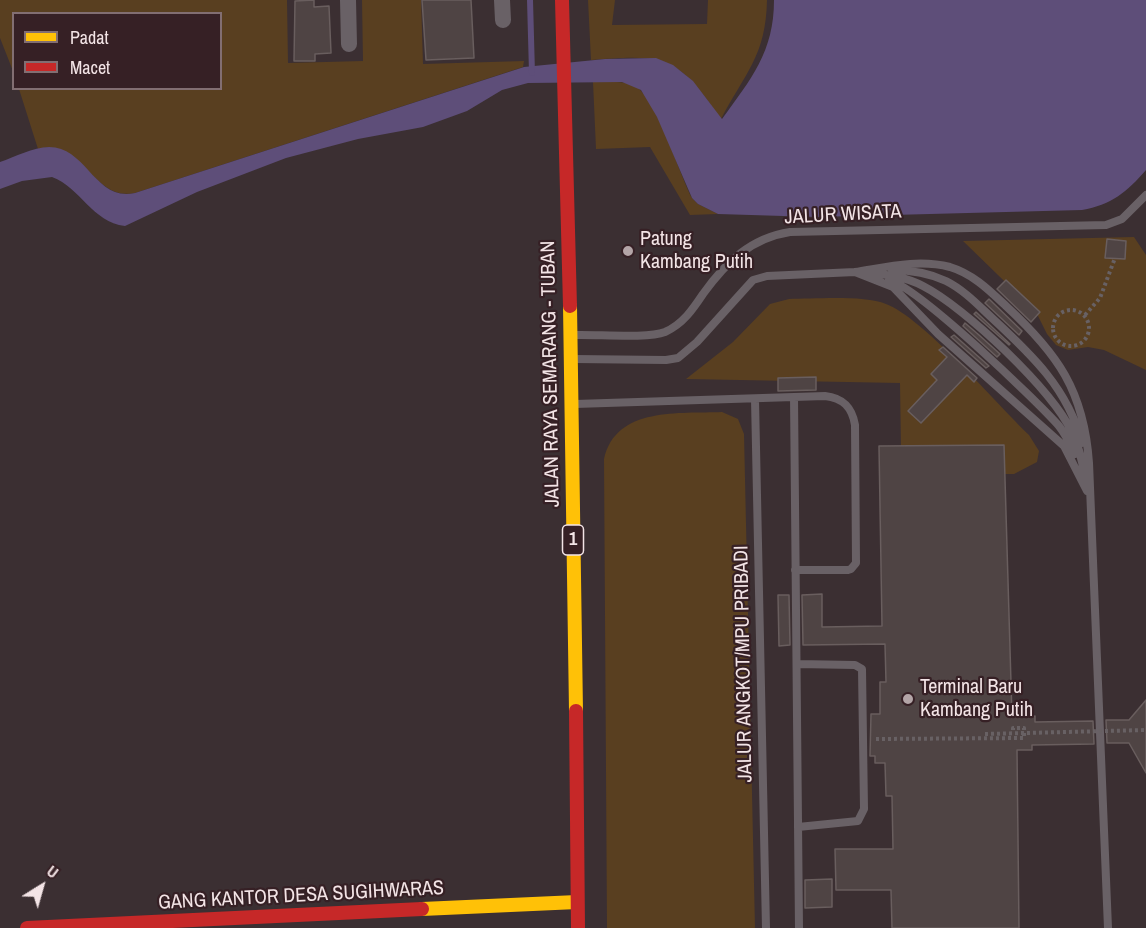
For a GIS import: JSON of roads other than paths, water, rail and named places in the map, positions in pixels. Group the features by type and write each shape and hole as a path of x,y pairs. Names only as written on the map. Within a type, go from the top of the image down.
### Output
{"main road":[{"name":"JALAN RAYA SEMARANG - TUBAN","path":"562,0 572,404 578,928"},
{"name":"GANG KANTOR DESA SUGIHWARAS","path":"27,928 578,903"}],"street":[{"path":"348,0 349,44"},
{"path":"502,0 503,20"}],"lane":[{"name":"JALUR WISATA","path":"570,334 656,334 670,329 684,319 734,257 774,236 790,232 921,227 1106,225 1122,219 1146,195"},
{"path":"855,272 914,263 952,268 983,285 1035,333 1058,362 1075,391 1088,446 1108,928"},
{"path":"571,359 672,360 686,352 753,280 767,276 906,271 946,281 971,298 1022,346 1057,386 1075,418 1083,444 1090,497"},
{"path":"855,272 893,287 938,334 1064,446 1090,497"},
{"path":"855,272 894,281 925,302 1052,419 1071,446 1090,497"},
{"path":"855,272 900,276 923,286 960,311 1011,358 1047,397 1072,432 1090,497"},
{"path":"794,397 799,928"},
{"path":"572,404 832,397 849,407 855,425 856,559 851,569 795,570"},
{"name":"JALUR ANGKOT/MPU PRIBADI","path":"755,399 766,928"},
{"path":"797,664 855,664 861,667 864,809 861,820 798,827"}],"waterway":[{"path":"530,0 532,73"}],"place":[{"name":"Patung Kambang Putih","path":"628,251"},
{"name":"Terminal Baru Kambang Putih","path":"908,699"}]}
